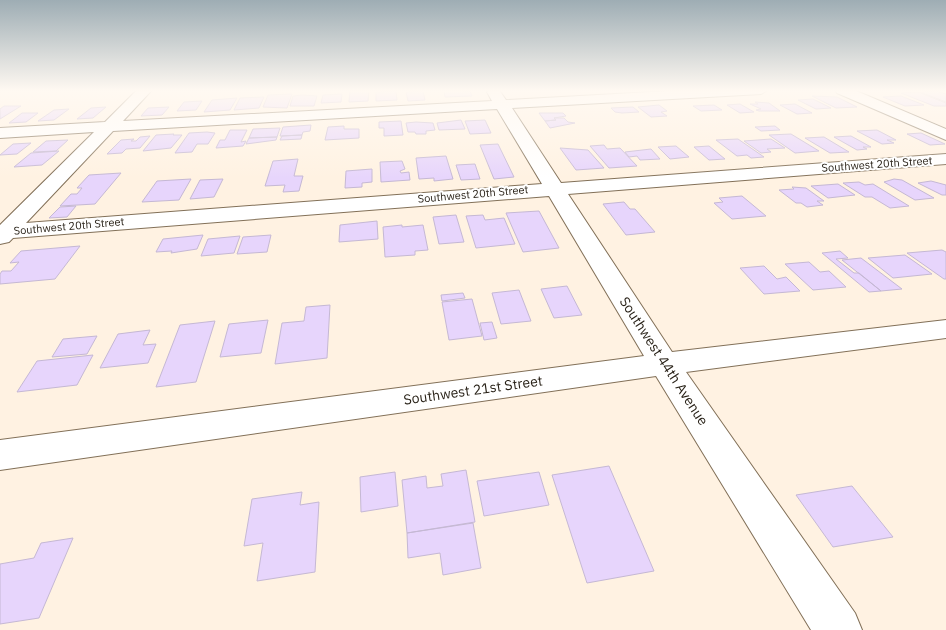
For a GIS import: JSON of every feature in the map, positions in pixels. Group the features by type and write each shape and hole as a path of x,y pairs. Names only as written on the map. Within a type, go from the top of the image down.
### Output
{"street":[{"path":"2,234 116,119"},
{"path":"0,133 207,119"},
{"name":"Southwest 44th Avenue","path":"512,119 664,364 838,630"},
{"path":"910,119 946,135"},
{"name":"Southwest 20th Street","path":"2,234 554,188 946,159"},
{"name":"Southwest 21st Street","path":"0,455 664,364 946,329"}],"building":[{"path":"14,119 29,119 26,122 9,123"},
{"path":"40,119 55,119 54,120 38,121"},
{"path":"565,119 568,122 575,123 550,128 545,121"},
{"path":"461,120 465,129 439,130 437,123"},
{"path":"485,120 491,133 470,134 465,121"},
{"path":"401,121 403,135 384,136 384,128 379,128 379,122"},
{"path":"406,123 433,123 435,130 426,131 426,134 408,132"},
{"path":"311,125 310,131 303,132 302,135 280,136 283,127"},
{"path":"344,126 344,129 359,129 359,138 325,140 328,127"},
{"path":"775,126 780,130 761,131 755,127"},
{"path":"280,128 277,137 249,138 253,129"},
{"path":"230,130 247,130 241,142 246,141 243,146 216,148 220,140 225,140"},
{"path":"877,130 896,140 887,140 894,143 882,144 857,131"},
{"path":"189,133 215,133 208,144 197,144 192,152 175,153"},
{"path":"921,133 945,144 930,145 907,134"},
{"path":"791,134 819,151 795,153 769,135"},
{"path":"156,135 182,135 171,148 143,151"},
{"path":"302,135 301,139 280,140 282,136"},
{"path":"150,136 140,148 126,149 122,153 107,154 121,140 134,139 131,141 136,141 140,137"},
{"path":"851,136 871,147 863,147 867,149 857,150 834,137"},
{"path":"277,137 276,140 246,144 249,138"},
{"path":"824,137 849,152 830,153 805,138"},
{"path":"738,139 764,157 737,156 716,140"},
{"path":"771,139 785,148 767,149 771,152 761,153 744,141"},
{"path":"68,140 56,151 33,152 46,141"},
{"path":"31,143 17,154 0,155 13,144"},
{"path":"498,144 514,177 494,179 480,145"},
{"path":"604,145 607,149 620,148 637,166 609,168 590,146"},
{"path":"676,146 689,157 670,159 658,147"},
{"path":"709,146 725,159 709,160 694,147"},
{"path":"560,148 588,150 604,168 576,170"},
{"path":"651,149 660,159 640,160 637,156 629,157 625,152"},
{"path":"59,151 42,165 14,167 31,153"},
{"path":"446,156 453,179 434,181 434,178 419,179 416,158"},
{"path":"298,159 294,176 303,176 299,191 283,192 285,185 265,186 273,161"},
{"path":"402,161 405,169 400,171 401,173 409,172 410,180 381,182 380,162"},
{"path":"475,164 480,179 461,180 456,165"},
{"path":"372,169 372,182 362,183 362,187 345,188 346,171"},
{"path":"121,173 95,204 60,206 71,194 77,194 82,188 77,188 89,175"},
{"path":"191,179 179,200 142,202 157,181"},
{"path":"223,179 214,197 190,199 200,180"},
{"path":"894,179 902,180 934,198 915,200 884,182"},
{"path":"931,181 946,185 946,195 942,195 918,183"},
{"path":"859,182 865,185 873,184 909,206 890,208 872,197 865,197 843,183"},
{"path":"838,184 855,195 828,198 811,186"},
{"path":"792,187 806,188 824,201 817,201 823,205 807,207 801,203 796,203 779,190 794,189"},
{"path":"742,196 766,216 732,219 714,203 723,202 719,198"},
{"path":"624,202 630,209 635,209 655,232 626,235 603,204"},
{"path":"76,206 67,217 49,218 60,207"},
{"path":"539,211 559,248 523,252 506,213"},
{"path":"456,215 464,242 439,244 433,217"},
{"path":"483,215 485,220 504,218 515,244 476,248 466,216"},
{"path":"377,221 378,239 339,242 340,225"},
{"path":"402,225 402,227 423,225 428,250 415,251 415,255 385,257 383,227"},
{"path":"203,235 197,249 171,253 172,251 156,252 163,239"},
{"path":"271,235 267,252 237,254 243,237"},
{"path":"240,236 234,253 201,256 208,239"},
{"path":"80,246 55,279 0,284 0,274 2,271 11,271 19,262 10,263 21,251"},
{"path":"942,250 946,252 946,279 907,253"},
{"path":"840,251 848,258 836,259 854,273 859,273 881,291 869,292 822,253"},
{"path":"905,255 932,274 893,278 868,258"},
{"path":"861,258 902,289 881,291 842,260"},
{"path":"809,262 820,272 829,271 846,287 813,290 785,264"},
{"path":"764,266 777,279 786,277 800,291 764,294 740,268"},
{"path":"567,286 582,315 554,318 541,289"},
{"path":"519,290 531,321 501,324 492,293"},
{"path":"463,293 465,298 442,301 441,295"},
{"path":"472,299 482,336 449,340 442,302"},
{"path":"330,305 327,358 275,364 282,323 304,321 306,307"},
{"path":"268,320 261,353 220,357 229,324"},
{"path":"215,321 196,382 156,387 180,325"},
{"path":"492,322 497,338 484,340 480,323"},
{"path":"150,330 143,345 156,344 148,363 100,368 118,334"},
{"path":"97,336 87,354 52,357 63,339"},
{"path":"93,355 77,385 17,392 37,361"},
{"path":"609,466 654,571 587,583 552,475"},
{"path":"466,470 475,522 407,533 402,480 426,476 427,488 443,486 441,474"},
{"path":"395,472 398,506 361,512 360,477"},
{"path":"539,472 549,505 484,516 477,481"},
{"path":"852,486 893,537 833,547 796,495"},
{"path":"302,492 300,505 319,502 315,572 257,581 263,543 244,546 252,499"},
{"path":"473,523 481,568 443,575 440,553 408,558 407,533"},
{"path":"73,538 39,618 0,624 0,564 34,558 41,543"}]}
